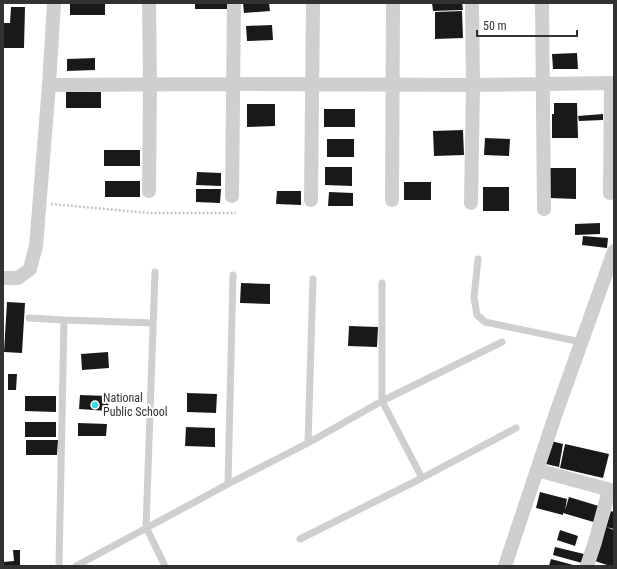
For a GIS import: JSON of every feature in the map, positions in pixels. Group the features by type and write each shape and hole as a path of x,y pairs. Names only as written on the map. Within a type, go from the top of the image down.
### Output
{"street":[{"path":"3,278 18,278 30,269 36,246 54,3"},
{"path":"149,3 149,192"},
{"path":"232,196 234,3"},
{"path":"311,200 313,3"},
{"path":"392,200 393,3"},
{"path":"472,3 472,203"},
{"path":"542,3 544,209"},
{"path":"49,85 473,85 612,83 610,193"},
{"path":"506,566 537,470 614,251"},
{"path":"537,470 611,490 587,566"}],"lane":[{"path":"478,259 474,298 477,315 485,322 581,342"},
{"path":"155,272 146,527 165,566"},
{"path":"228,484 233,275"},
{"path":"308,443 313,279"},
{"path":"382,284 382,401 422,478"},
{"path":"29,318 153,323"},
{"path":"59,566 64,320"},
{"path":"76,566 146,527 308,443 382,401 502,342"},
{"path":"300,539 422,478 516,428"}],"path":[{"path":"39,202 149,213 236,213"}],"building":[{"path":"70,3 105,3 105,15 70,15"},
{"path":"195,3 227,3 227,9 195,9"},
{"path":"243,3 269,3 270,11 244,13"},
{"path":"432,3 462,3 463,10 433,11"},
{"path":"11,7 25,7 24,48 3,48 3,23 10,23"},
{"path":"462,11 463,38 435,39 435,12"},
{"path":"272,25 273,40 247,41 246,26"},
{"path":"577,53 578,69 553,69 552,54"},
{"path":"95,58 95,70 67,71 67,59"},
{"path":"66,92 101,92 101,108 66,108"},
{"path":"554,103 577,103 578,138 552,138 552,114 554,114"},
{"path":"247,104 275,104 275,126 247,127"},
{"path":"324,109 355,109 355,127 324,127"},
{"path":"603,114 603,120 579,121 578,116"},
{"path":"463,130 464,155 434,156 433,131"},
{"path":"485,138 510,139 509,156 484,155"},
{"path":"327,139 354,139 354,157 327,157"},
{"path":"104,150 140,150 140,166 104,166"},
{"path":"325,167 352,167 352,186 325,185"},
{"path":"550,168 576,168 576,199 550,198"},
{"path":"197,172 221,173 221,186 196,185"},
{"path":"105,181 140,181 140,197 105,197"},
{"path":"404,182 431,182 431,200 404,200"},
{"path":"483,187 509,187 509,211 483,211"},
{"path":"196,189 221,189 220,203 196,202"},
{"path":"277,191 301,191 301,205 276,204"},
{"path":"329,192 353,193 353,206 328,206"},
{"path":"600,223 600,234 575,235 575,224"},
{"path":"583,236 608,238 607,248 582,245"},
{"path":"241,283 270,284 270,304 240,303"},
{"path":"7,302 25,303 22,353 4,352"},
{"path":"349,326 378,327 377,347 348,346"},
{"path":"108,352 109,368 82,370 81,354"},
{"path":"8,374 17,374 16,390 8,390"},
{"path":"187,393 217,394 216,413 187,412"},
{"path":"80,395 109,396 108,411 79,409"},
{"path":"25,396 56,396 56,412 25,411"},
{"path":"25,422 56,422 56,437 25,437"},
{"path":"78,423 107,424 106,436 78,436"},
{"path":"186,427 215,428 215,447 185,446"},
{"path":"26,440 58,440 57,455 26,455"},
{"path":"551,441 563,444 559,467 546,464"},
{"path":"565,444 609,454 603,478 560,468"},
{"path":"540,492 567,499 565,510 569,497 602,507 597,523 563,513 563,515 536,508"},
{"path":"611,511 614,512 614,529 606,527"},
{"path":"606,527 614,530 614,566 595,561"},
{"path":"560,530 578,536 575,546 557,540"},
{"path":"555,547 584,554 582,563 553,555"},
{"path":"13,550 20,550 20,566 3,566 3,562 14,561"},
{"path":"551,559 577,566 549,566"}],"place":[{"name":"National Public School","path":"95,405"}]}
